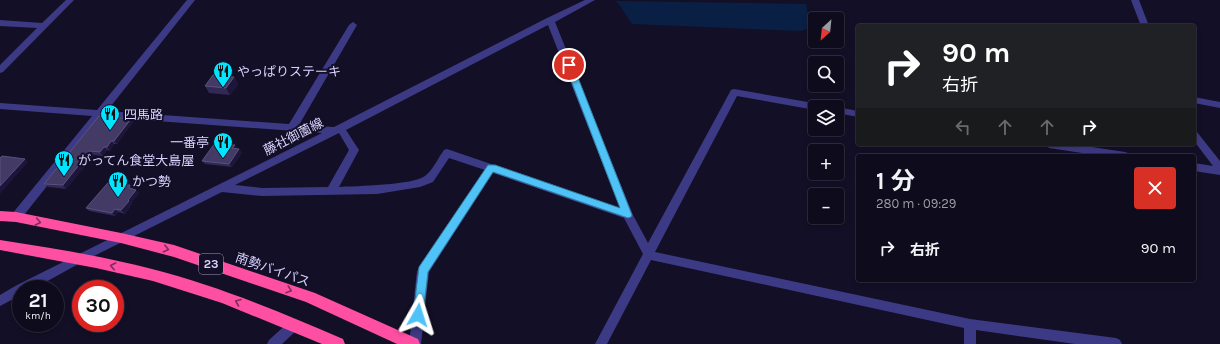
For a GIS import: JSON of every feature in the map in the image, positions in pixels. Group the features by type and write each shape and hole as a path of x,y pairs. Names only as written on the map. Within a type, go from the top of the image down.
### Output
{"highway":[{"name":"南勢バイパス","path":"0,216 16,217 121,238 174,251 310,297 414,344"},
{"name":"23","path":"0,245 78,259 152,275 225,297 294,324 338,344"}],"street":[{"path":"0,70 70,0"},
{"path":"16,217 191,0"},
{"name":"藤社御薗線","path":"38,280 338,130 590,0"},
{"path":"1135,0 1144,24"},
{"path":"550,20 628,215 649,255"},
{"path":"0,23 44,26"},
{"path":"292,128 353,25"},
{"path":"601,344 734,92 808,105"},
{"path":"1196,100 1220,105"},
{"path":"0,106 292,128 338,130 354,150 330,191"},
{"path":"844,111 856,114"},
{"path":"1196,137 1220,168"},
{"path":"1062,146 1112,154"},
{"path":"221,188 262,192 377,190 420,183 429,179 447,153 628,215"},
{"path":"1196,167 1220,171"},
{"path":"414,344 423,271 491,168"},
{"path":"649,255 970,324 1116,344"},
{"name":"藤社御薗線","path":"0,301 12,294"},
{"path":"272,344 294,324"},
{"path":"970,324 970,344"}],"water":[{"path":"615,2 806,4 808,13 808,28 801,31 632,24 618,3"}],"building":[{"path":"213,75 234,77 226,88 205,86"},
{"path":"99,116 131,119 114,141 111,141 107,147 104,147 100,152 90,151 63,185 44,184"},
{"name":"一番亭","path":"215,143 235,145 232,148 239,149 229,164 202,161"},
{"path":"2,156 25,159 0,186 0,158"},
{"name":"かつ勢","path":"113,177 128,180 124,185 130,185 129,188 136,190 128,200 129,201 121,210 115,209 112,213 86,208"}],"place":[{"name":"やっぱりステーキ","path":"223,88"},
{"name":"四馬路","path":"110,131"},
{"name":"一番亭","path":"223,159"},
{"name":"がってん食堂大島屋","path":"64,177"},
{"name":"かつ勢","path":"118,198"}],"route":[{"path":"418,315 423,271 491,168 628,215 569,65"}]}
